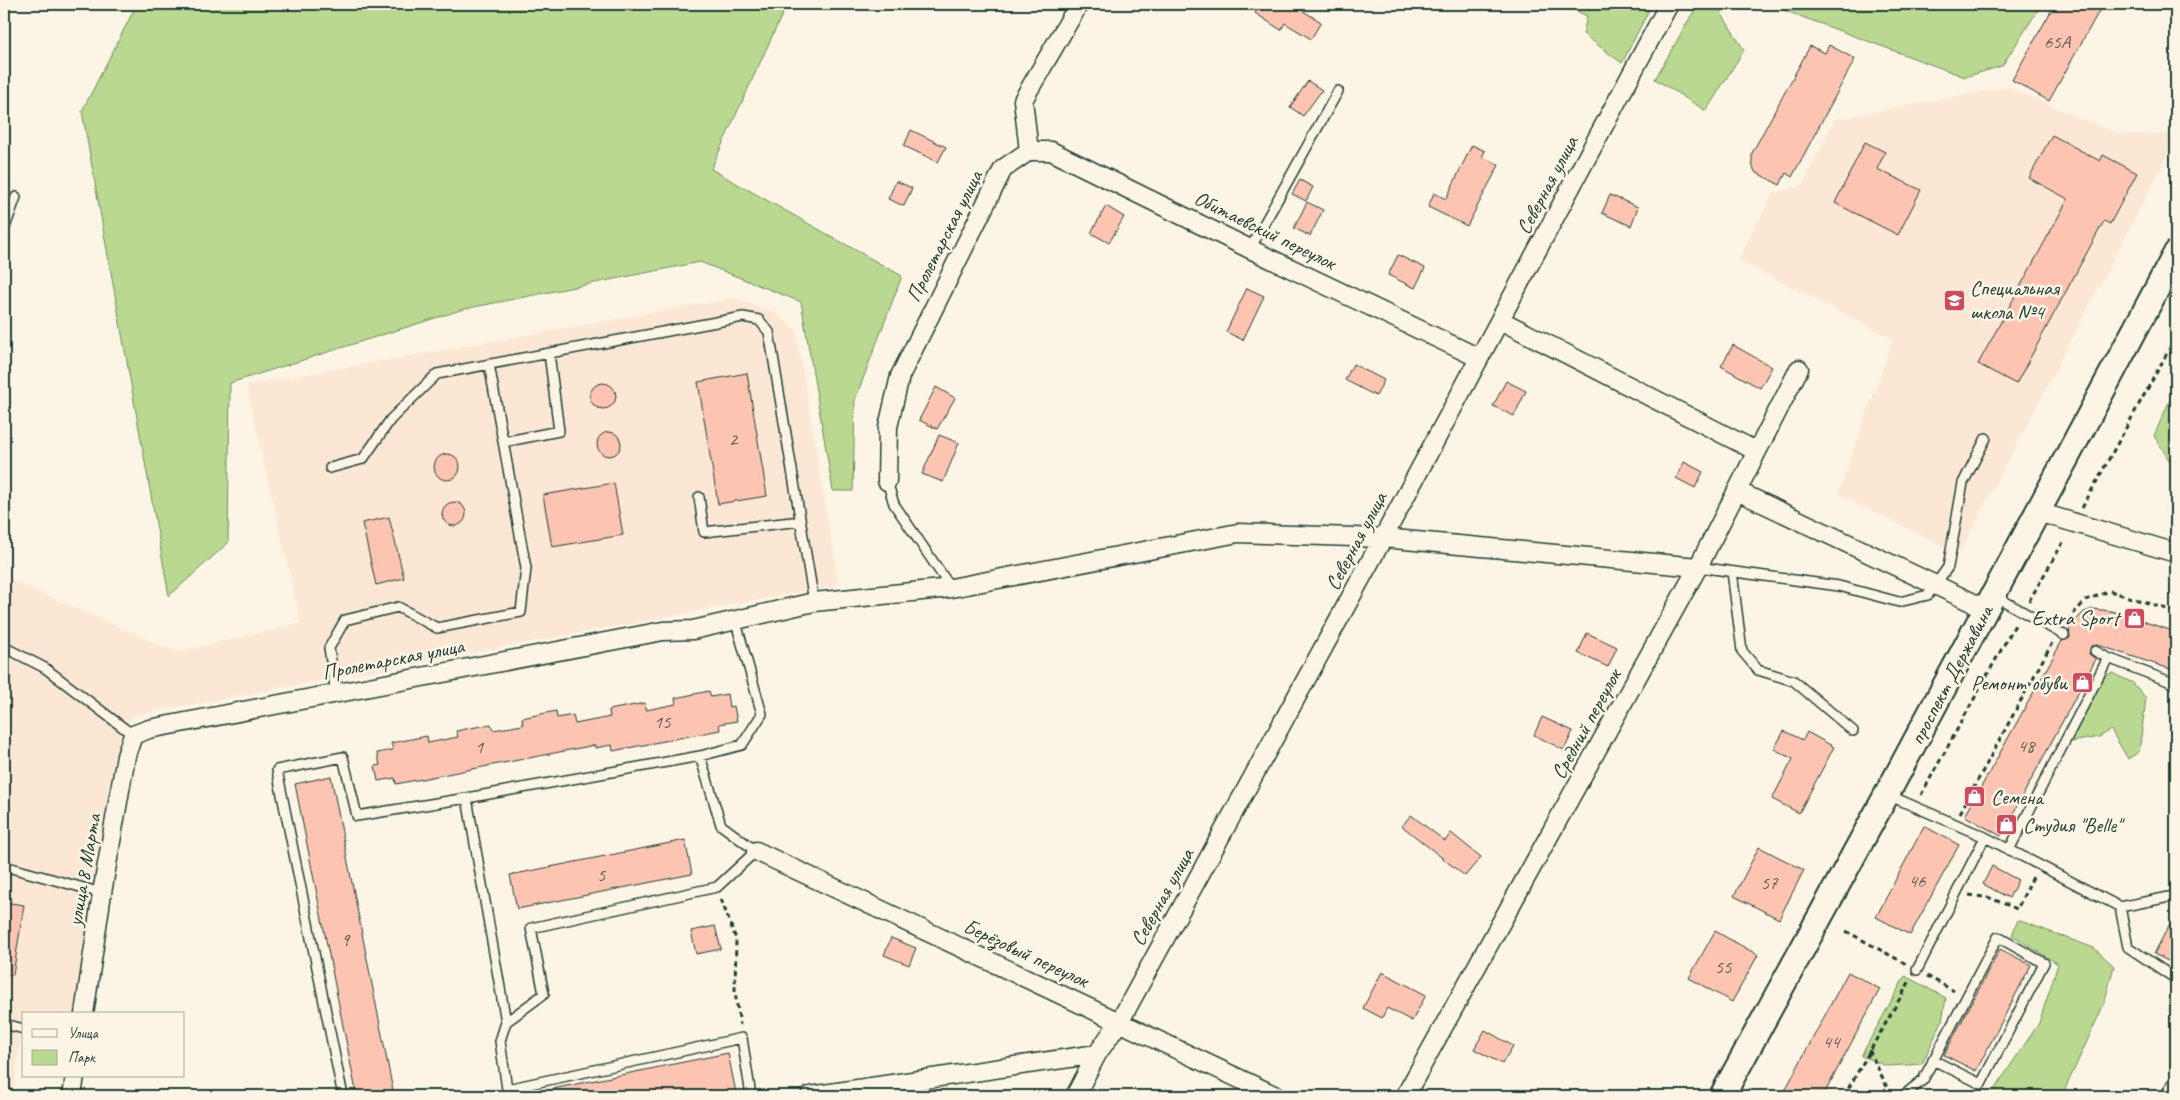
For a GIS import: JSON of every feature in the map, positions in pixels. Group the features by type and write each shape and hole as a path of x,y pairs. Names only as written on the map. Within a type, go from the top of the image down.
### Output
{"main road":[{"name":"проспект Державина","path":"1722,1096 1887,794 2176,253"}],"street":[{"path":"1029,151 1023,100 1079,4"},
{"name":"Северная улица","path":"1075,1096 1097,1054 1120,1021 1383,538 1669,4"},
{"name":"Обитаевский переулок","path":"1029,151 1052,151 1250,249 1479,358"},
{"name":"Пролетарская улица","path":"887,481 888,427 900,376 1003,169 1029,151"},
{"path":"1500,320 1756,451"},
{"name":"Средний переулок","path":"1405,1096 1698,567 1799,369"},
{"path":"1737,491 1936,586 1990,602"},
{"path":"2038,512 2176,553"},
{"name":"Пролетарская улица","path":"133,734 149,729 663,631 693,630 735,618 814,602 952,588 1238,533 1383,538 1698,567"},
{"name":"улица 8 Марта","path":"84,1012 102,893 126,756 133,734"},
{"name":"Берёзовый переулок","path":"756,851 1276,1096"},
{"path":"810,1096 1097,1054"},
{"path":"72,1096 75,1078"}],"lane":[{"path":"1250,249 1338,91"},
{"path":"4,230 16,197"},
{"path":"330,468 363,459 392,419 437,374 743,317 759,320 769,332 814,602"},
{"path":"503,442 559,431 549,353"},
{"path":"336,693 329,648 345,620 398,607 437,628 521,612 526,568 489,364"},
{"path":"1698,567 1839,586 1899,602 1928,595 1948,567 1964,483 1986,438"},
{"path":"887,481 894,504 952,588"},
{"path":"699,497 704,532 801,521"},
{"path":"1732,572 1742,651 1758,670 1794,681 1853,731"},
{"path":"1990,602 2023,611 2061,633"},
{"path":"343,1096 277,770 343,756 358,816 700,756 742,745 762,714 735,618"},
{"path":"4,647 45,668 133,734"},
{"path":"2095,651 2108,658 2176,684"},
{"path":"2009,850 2108,658"},
{"path":"506,1022 544,994 531,928 716,887 756,851 721,825 700,756"},
{"path":"1887,794 1985,837 2120,907 2174,896"},
{"path":"467,798 506,1022 500,1041 508,1093 742,1038 751,1096"},
{"path":"1917,970 1985,837"},
{"path":"4,866 102,893"},
{"path":"2120,907 2128,947 2176,980"},
{"path":"1905,1096 1923,1080 1998,937 2044,963 1981,1084 1934,1060"},
{"path":"4,1024 22,1028"},
{"path":"2165,1096 2176,1078"}],"path":[{"path":"2081,510 2176,337"},
{"path":"1915,807 2067,535"},
{"path":"1953,824 2061,633 2086,600 2110,591 2176,612"},
{"path":"1956,892 1990,898 2017,909 2039,865"},
{"path":"716,887 736,939 735,992 742,1038"},
{"path":"1844,1096 1917,970"},
{"path":"1869,1050 1892,1096"}],"shaded area":[{"name":"Специальная школа №4","path":"2007,87 2118,134 2176,134 2176,140 1959,554 1838,494 1893,339 1738,260 1773,193 1802,186 1835,119"},
{"path":"734,298 775,312 796,331 839,585 131,716 114,758 75,1012 22,1012 22,1029 13,1096 4,1096 4,577 177,652 301,623 246,385"}],"green space":[{"path":"137,4 787,4 711,169 902,276 855,400 853,491 833,491 801,302 700,262 464,309 230,383 228,543 169,596 82,111"},
{"path":"1561,4 1652,4 1622,63 1583,34 1587,16"},
{"path":"1698,4 1724,4 1720,11 1744,50 1706,111 1655,79"},
{"path":"1767,4 2042,4 2002,66 1965,77"},
{"path":"2176,394 2176,471 2154,436 2172,395"},
{"path":"2112,673 2133,683 2146,698 2139,752 2128,759 2111,730 2099,737 2071,742 2102,676"},
{"path":"2018,920 2094,948 2114,966 2104,1004 2062,1096 1990,1096 2039,1023 2058,964 2012,935"},
{"path":"1905,976 1946,998 1942,1021 1922,1064 1887,1066 1861,1056"}],"building":[{"path":"1261,4 1292,4 1321,22 1311,39 1285,23 1281,30 1255,13"},
{"path":"2055,4 2103,4 2049,101 2012,80"},
{"path":"1829,45 1855,59 1792,177 1786,173 1780,185 1755,172 1752,164 1752,153 1810,46 1825,53"},
{"path":"1308,81 1322,90 1303,116 1290,107"},
{"path":"911,130 946,147 938,162 904,146"},
{"path":"2052,135 2100,161 2103,155 2137,173 2110,224 2104,221 2016,384 1978,364 2068,199 2029,178"},
{"path":"1865,142 1885,152 1877,169 1921,190 1898,235 1835,203"},
{"path":"1472,145 1485,151 1482,157 1499,165 1467,226 1428,207 1434,193 1446,199"},
{"path":"1300,180 1313,187 1306,201 1292,194"},
{"path":"896,181 912,188 904,206 888,199"},
{"path":"1610,195 1638,207 1631,226 1602,213"},
{"path":"1307,202 1323,210 1310,236 1294,228"},
{"path":"1106,206 1124,217 1109,243 1091,233"},
{"path":"1398,255 1425,268 1415,288 1388,275"},
{"path":"1247,288 1264,296 1243,340 1226,332"},
{"path":"1733,345 1772,367 1760,388 1721,366"},
{"path":"1353,364 1384,380 1376,396 1345,380"},
{"path":"747,373 767,496 718,504 698,382"},
{"path":"1506,381 1526,391 1514,416 1493,406"},
{"path":"603,383 612,387 616,396 612,405 603,409 594,405 590,396 594,387"},
{"path":"936,387 955,398 937,429 919,420"},
{"path":"609,432 618,435 621,444 618,453 609,456 600,453 597,444 600,435"},
{"path":"939,435 959,443 943,482 922,474"},
{"path":"447,454 456,458 460,467 456,476 447,480 438,476 434,467 438,458"},
{"path":"1684,462 1703,472 1695,488 1676,478"},
{"path":"614,483 623,535 552,547 543,495"},
{"path":"449,502 459,502 466,509 466,519 459,526 449,526 442,519 442,509"},
{"path":"389,517 404,578 376,585 362,523"},
{"path":"2093,609 2111,611 2176,632 2176,671 2098,645 2091,646 2089,654 2096,659 2001,836 1965,816 2062,641 2070,638 2069,627 2084,612"},
{"path":"1587,633 1617,647 1608,667 1578,653"},
{"path":"709,691 711,697 727,694 729,707 734,706 737,721 719,724 720,730 613,751 612,745 595,748 595,745 396,784 395,778 378,781 375,766 380,765 377,753 393,750 391,743 427,736 428,743 458,737 456,731 491,724 493,730 523,725 522,718 556,711 557,718 573,715 575,724 610,717 609,710 645,703 646,710 676,704 675,698"},
{"path":"1542,717 1573,731 1564,750 1534,735"},
{"path":"1784,731 1803,740 1807,732 1834,747 1799,813 1772,799 1793,759 1774,749"},
{"path":"331,776 394,1096 357,1096 295,784"},
{"path":"1411,815 1445,841 1451,833 1481,857 1465,876 1402,826"},
{"path":"1924,826 1959,845 1910,935 1876,917"},
{"path":"685,840 692,874 517,909 510,875"},
{"path":"1759,847 1804,870 1779,919 1734,896"},
{"path":"1992,866 2018,880 2009,898 1983,884"},
{"path":"4,902 24,905 13,975 4,975"},
{"path":"2176,912 2176,965 2154,954"},
{"path":"715,926 721,949 696,954 691,931"},
{"path":"1715,931 1758,955 1732,1002 1689,978"},
{"path":"891,938 916,948 909,965 884,955"},
{"path":"2000,949 2031,965 1976,1071 1944,1055"},
{"path":"1382,972 1426,995 1412,1021 1387,1008 1382,1018 1363,1008"},
{"path":"1848,972 1880,989 1823,1096 1782,1096"},
{"path":"1485,1030 1513,1046 1502,1064 1474,1049"},
{"path":"728,1053 736,1093 720,1096 552,1096 552,1089"}],"place":[{"name":"Специальная школа №4","path":"1954,300"},
{"name":"Extra Sport","path":"2135,618"},
{"name":"Ремонт обуви","path":"2083,683"},
{"name":"Семена","path":"1975,797"},
{"name":"Студия \"Belle\"","path":"2007,825"}]}
